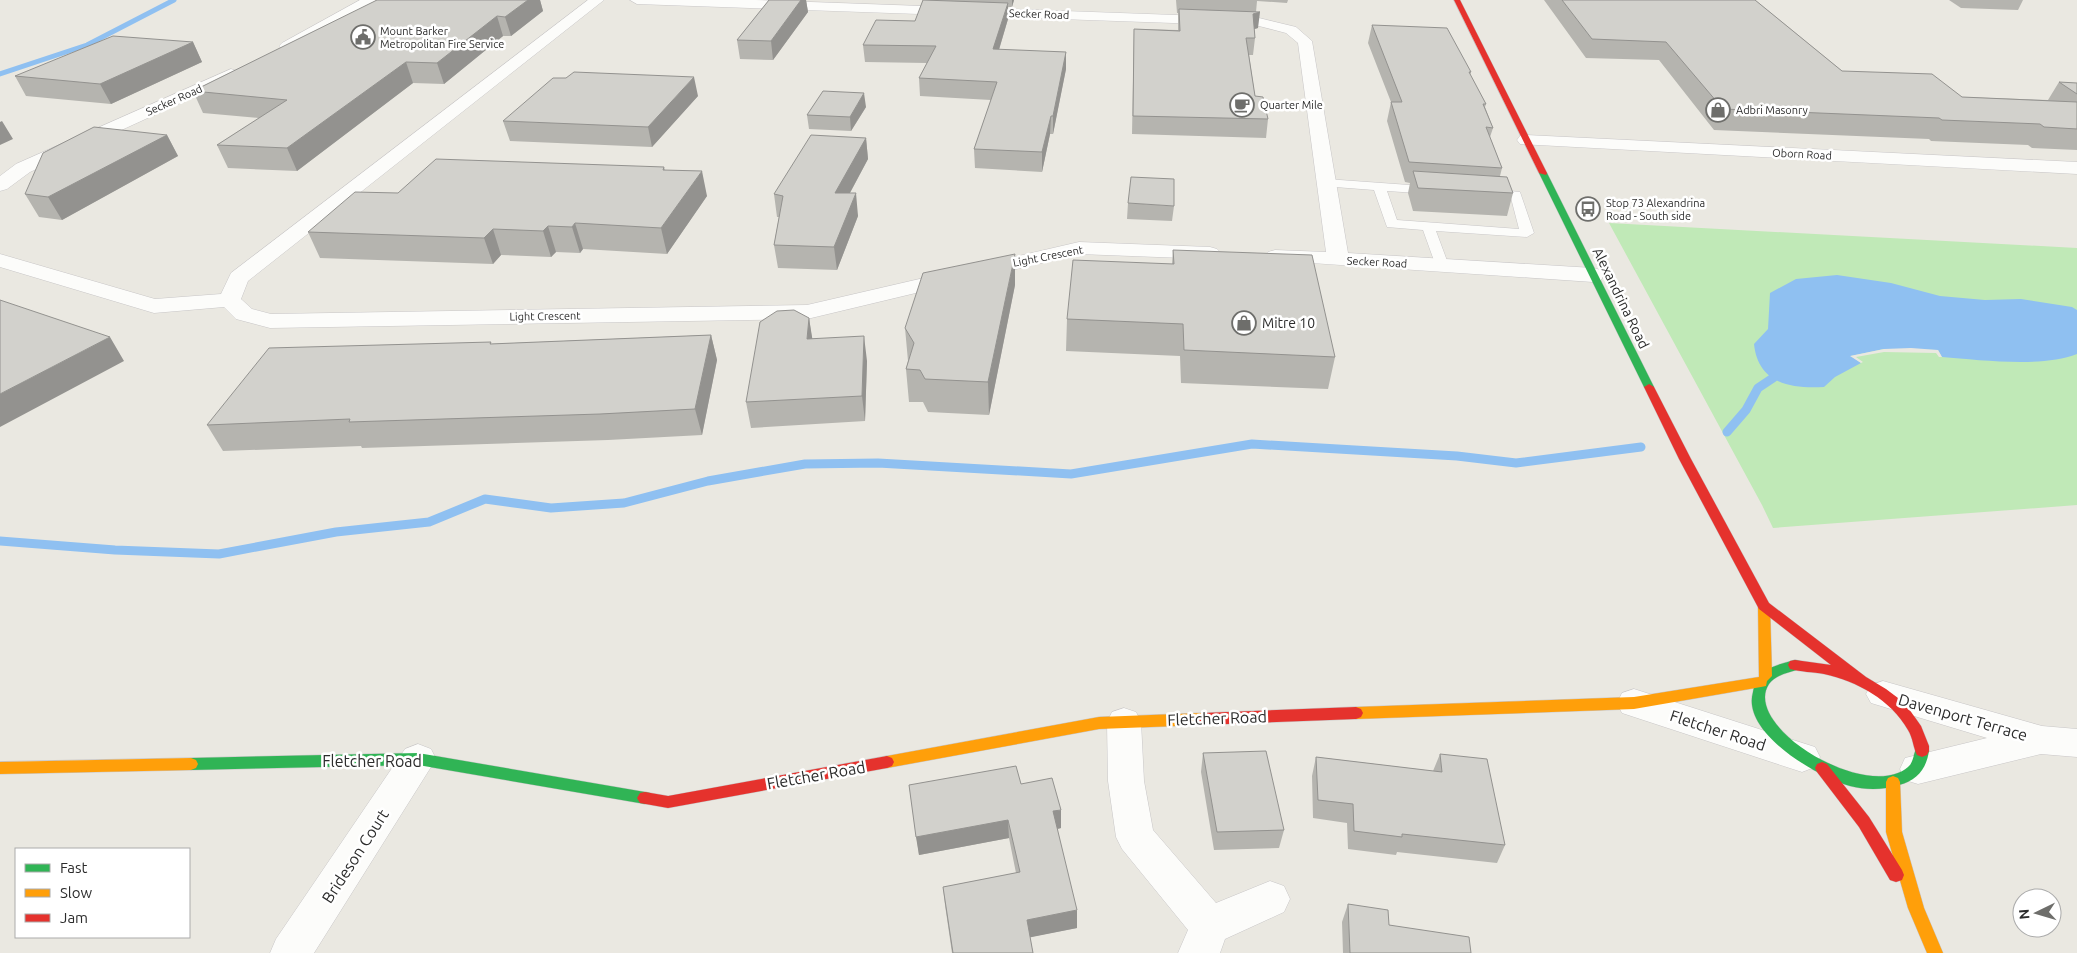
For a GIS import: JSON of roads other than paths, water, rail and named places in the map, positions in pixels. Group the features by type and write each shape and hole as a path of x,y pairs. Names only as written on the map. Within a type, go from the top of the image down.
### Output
{"main road":[{"name":"Alexandrina Road","path":"1457,0 1685,459 1764,606 1872,687"},
{"name":"Alexandrina Road","path":"1764,606 1763,679 1758,694 1760,709 1769,726 1784,742 1813,763"},
{"name":"Fletcher Road","path":"0,768 418,758 668,802 1099,723 1634,703 1763,679 1778,668 1802,665 1838,671 1872,687"},
{"path":"1872,687 1904,712 1919,732 1924,752 1905,775 1894,832 1916,908 1935,953"},
{"path":"1813,763 1847,778 1871,783 1905,775"},
{"path":"1813,763 1864,822 1916,908"}],"street":[{"path":"272,55 368,1 374,0"},
{"path":"0,260 154,306 229,300 239,278 598,0"},
{"name":"Secker Road","path":"637,0 1259,22 1291,30 1305,41 1338,259 1593,275"},
{"path":"1291,30 1308,25"},
{"name":"Secker Road","path":"0,185 23,168 245,67"},
{"name":"Oborn Road","path":"1526,140 2077,168"},
{"name":"Light Crescent","path":"229,300 244,314 270,320 807,312 1079,248 1228,254"},
{"path":"1258,256 1338,259"},
{"name":"Davenport Terrace","path":"1872,687 2042,740 2077,743"},
{"name":"Fletcher Road","path":"1634,703 1813,763"},
{"path":"1124,722 1126,781 1135,837 1205,940 1270,899"},
{"name":"Davenport Terrace","path":"1905,775 2042,740"},
{"name":"Brideson Court","path":"291,953 418,758"}],"lane":[{"path":"1326,183 1448,190"},
{"path":"1379,186 1392,224 1527,233 1516,195 1477,192"},
{"path":"1428,227 1442,266"}],"water":[{"path":"1837,275 1891,283 1940,296 1985,300 2021,299 2072,307 2077,310 2077,354 2046,361 2011,362 1942,357 1938,350 1884,349 1851,356 1861,363 1835,377 1824,387 1799,387 1778,381 1762,367 1754,344 1768,329 1770,293 1796,279"}],"waterway":[{"path":"0,74 87,45 174,0"},
{"path":"1727,432 1746,410 1758,388 1773,378"},
{"path":"0,541 115,550 219,554 336,532 429,522 485,499 551,508 624,503 708,481 805,464 878,463 1071,474 1252,444 1457,456 1516,463 1641,447"}],"place":[{"name":"Mount Barker Metropolitan Fire Service","path":"363,37"},
{"name":"Quarter Mile","path":"1242,105"},
{"name":"Adbri Masonry","path":"1718,110"},
{"name":"Stop 73 Alexandrina Road - South side","path":"1588,209"},
{"name":"Mitre 10","path":"1244,323"}]}
